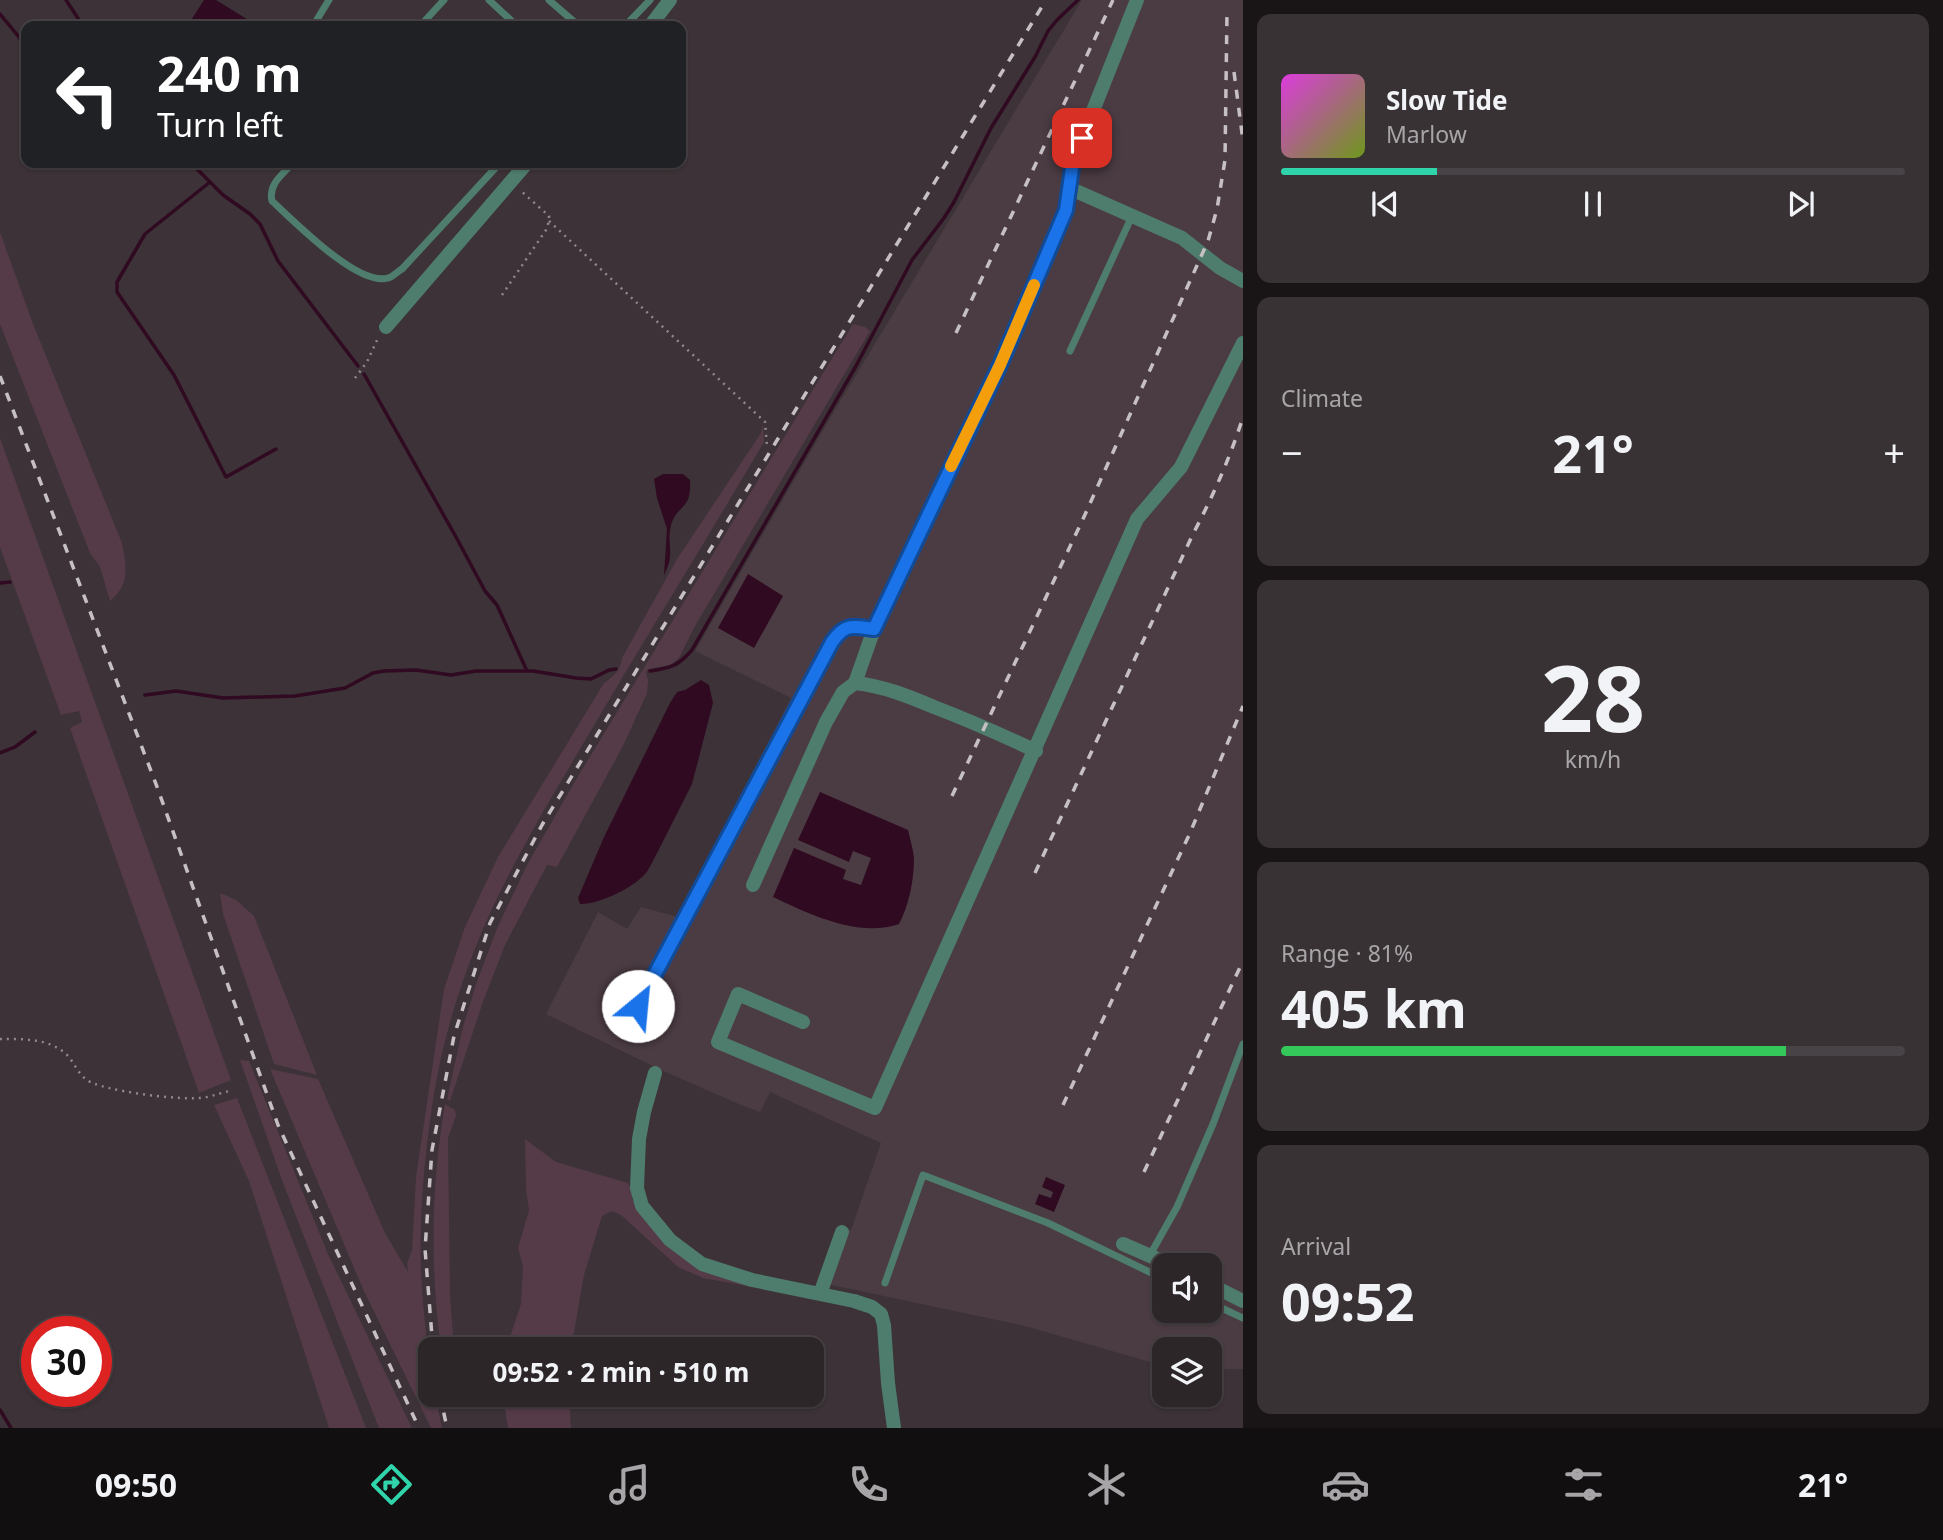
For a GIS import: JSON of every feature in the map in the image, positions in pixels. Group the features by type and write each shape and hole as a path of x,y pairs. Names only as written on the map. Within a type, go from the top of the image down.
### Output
{"street":[{"path":"654,21 670,0"},
{"path":"753,885 826,722 843,692 855,682 874,629 1000,365 1066,210 1073,161 1138,0"},
{"path":"386,327 523,168"},
{"path":"1069,188 1182,238 1220,268 1243,281"},
{"path":"803,1022 737,994 718,1042 875,1108 1137,519 1181,467 1243,343"},
{"path":"638,1006 832,642 840,630 846,627 874,629"},
{"path":"855,682 875,685 985,726 1036,751"},
{"path":"655,1073 639,1139 636,1188 642,1206 670,1240 702,1264 752,1280 854,1301 872,1307 881,1314 894,1428"},
{"path":"820,1294 842,1232"},
{"path":"1123,1244 1150,1255"},
{"path":"1222,1290 1243,1301"}],"lane":[{"path":"316,21 329,0"},
{"path":"425,21 444,0"},
{"path":"489,0 512,21"},
{"path":"550,0 573,21"},
{"path":"630,21 650,0"},
{"path":"288,168 274,183 272,201 340,261 370,278 388,278 402,269 495,168"},
{"path":"1070,351 1132,216"},
{"path":"1150,1255 1177,1207 1213,1124 1243,1044"},
{"path":"885,1283 923,1175 1048,1223 1152,1273"},
{"path":"1222,1308 1243,1318"}],"path":[{"path":"502,295 546,230 549,221 549,216 511,181"},
{"path":"549,221 765,422 767,446"},
{"path":"355,378 386,327"},
{"path":"0,1039 53,1045 64,1052 88,1080 100,1085 176,1098 200,1098 230,1091"}],"shaded area":[{"path":"204,0 216,0 250,21 191,21"},
{"path":"1082,0 1243,0 1243,1369 1222,1369 1222,1337 1152,1337 1152,1363 1025,1326 827,1284 847,1229 851,1230 881,1143 770,1092 760,1112 741,1105 661,1070 546,1014 598,912 627,929 641,907 678,917 791,698 695,651 829,420"},
{"path":"0,232 33,324 122,543 124,581 110,601 100,567 90,553 0,324"},
{"path":"853,324 870,331 695,626 679,658 670,665 648,669 646,672 647,693 623,746 557,867 547,865 505,945 450,1101 447,1099 463,1027 476,984 498,926 527,865"},
{"path":"763,424 764,442 516,861 465,974 440,1064 425,1159 421,1246 427,1337 418,1337 418,1401 363,1289 270,1069 318,1079 385,1233 408,1272 407,1263 412,1251 416,1177 444,989 465,927 498,857 604,683 618,670 622,658 677,559 761,433"},
{"path":"0,438 231,1080 199,1093 70,728 82,722 79,711 61,715 0,547"},
{"path":"663,474 683,474 690,480 689,497 671,525 670,555 664,575 667,529 654,479"},
{"path":"748,574 783,596 754,648 718,628"},
{"path":"701,680 709,685 713,703 692,784 652,863 637,882 622,891 595,902 580,904 578,898 604,837 670,703 677,692"},
{"path":"820,792 908,830 914,858 913,875 908,901 899,924 883,928 851,926 818,917 773,897 794,848 846,870 843,879 861,885 871,858 853,851 849,862 798,840"},
{"path":"220,893 236,900 254,916 317,1075 274,1064 223,914"},
{"path":"240,1060 249,1061 328,1254 412,1428 379,1428 283,1183"},
{"path":"237,1098 366,1428 329,1428 249,1181 214,1105"},
{"path":"445,1104 455,1110 456,1116 448,1138 453,1337 439,1337 435,1288 434,1226 440,1135"},
{"path":"525,1139 556,1162 628,1183 632,1199 674,1251 853,1305 703,1278 678,1267 621,1215 612,1211 602,1216 584,1275 573,1337 510,1337 521,1304 523,1266 518,1248 529,1210"},
{"path":"1046,1177 1065,1185 1054,1212 1035,1204 1039,1194 1051,1198 1053,1192 1042,1187"},
{"path":"421,1407 438,1407 442,1428 431,1428"},
{"path":"505,1407 570,1407 571,1428 508,1428"}],"waterway":[{"path":"66,0 80,21"},
{"path":"650,671 674,665 692,650 856,366 912,260 954,202 991,128 1048,31 1078,0"},
{"path":"0,14 21,40"},
{"path":"196,168 223,195 260,224 278,261 358,366"},
{"path":"210,182 145,234 117,282 117,292 174,375 226,477 276,449"},
{"path":"364,374 485,591 497,605 527,671"},
{"path":"0,583 10,582"},
{"path":"145,695 176,691 223,698 295,696 345,688 373,673 384,671 416,670 451,675 476,671 533,671 591,679 616,669"},
{"path":"0,753 15,747 35,732"},
{"path":"0,1410 11,1428"}],"railway":[{"path":"432,1337 425,1249 432,1150 454,1036 490,923 542,825 1046,0"},
{"path":"956,333 1113,0"},
{"path":"952,796 1083,519 1208,241 1217,209 1225,160 1227,12"},
{"path":"1234,72 1243,141"},
{"path":"0,376 156,784 278,1125 419,1428"},
{"path":"1035,873 1214,491 1243,417"},
{"path":"1063,1105 1190,833 1243,706"},
{"path":"1144,1172 1243,961"},
{"path":"443,1407 447,1428"}],"slow traffic":[{"path":"951,466 1000,365 1034,285"}],"route":[{"path":"638,1006 832,642 840,630 846,627 874,629 1000,365 1066,210 1073,161 1082,138"}]}
